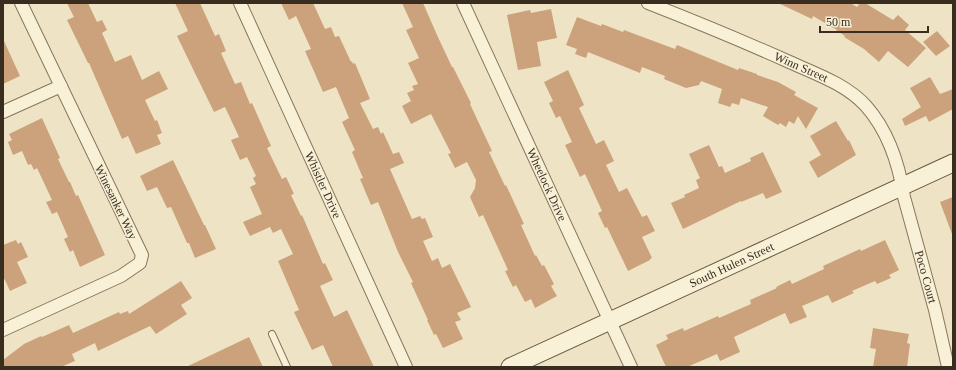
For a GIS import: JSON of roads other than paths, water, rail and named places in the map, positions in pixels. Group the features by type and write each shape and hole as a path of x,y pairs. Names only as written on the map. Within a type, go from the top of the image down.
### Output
{"main road":[{"name":"South Hulen Street","path":"510,367 609,320 953,163"}],"street":[{"name":"Winesanker Way","path":"3,330 121,276 140,263 142,255 21,3"},
{"name":"Whistler Drive","path":"240,3 406,367"},
{"name":"Wheelock Drive","path":"463,3 631,367"},
{"name":"Winn Street","path":"648,3 714,29 823,77 848,91 866,106 882,127 893,152 902,187"},
{"path":"3,112 61,86"},
{"name":"Poco Court","path":"902,187 935,310 948,367"}],"lane":[{"path":"272,334 288,367"}]}
